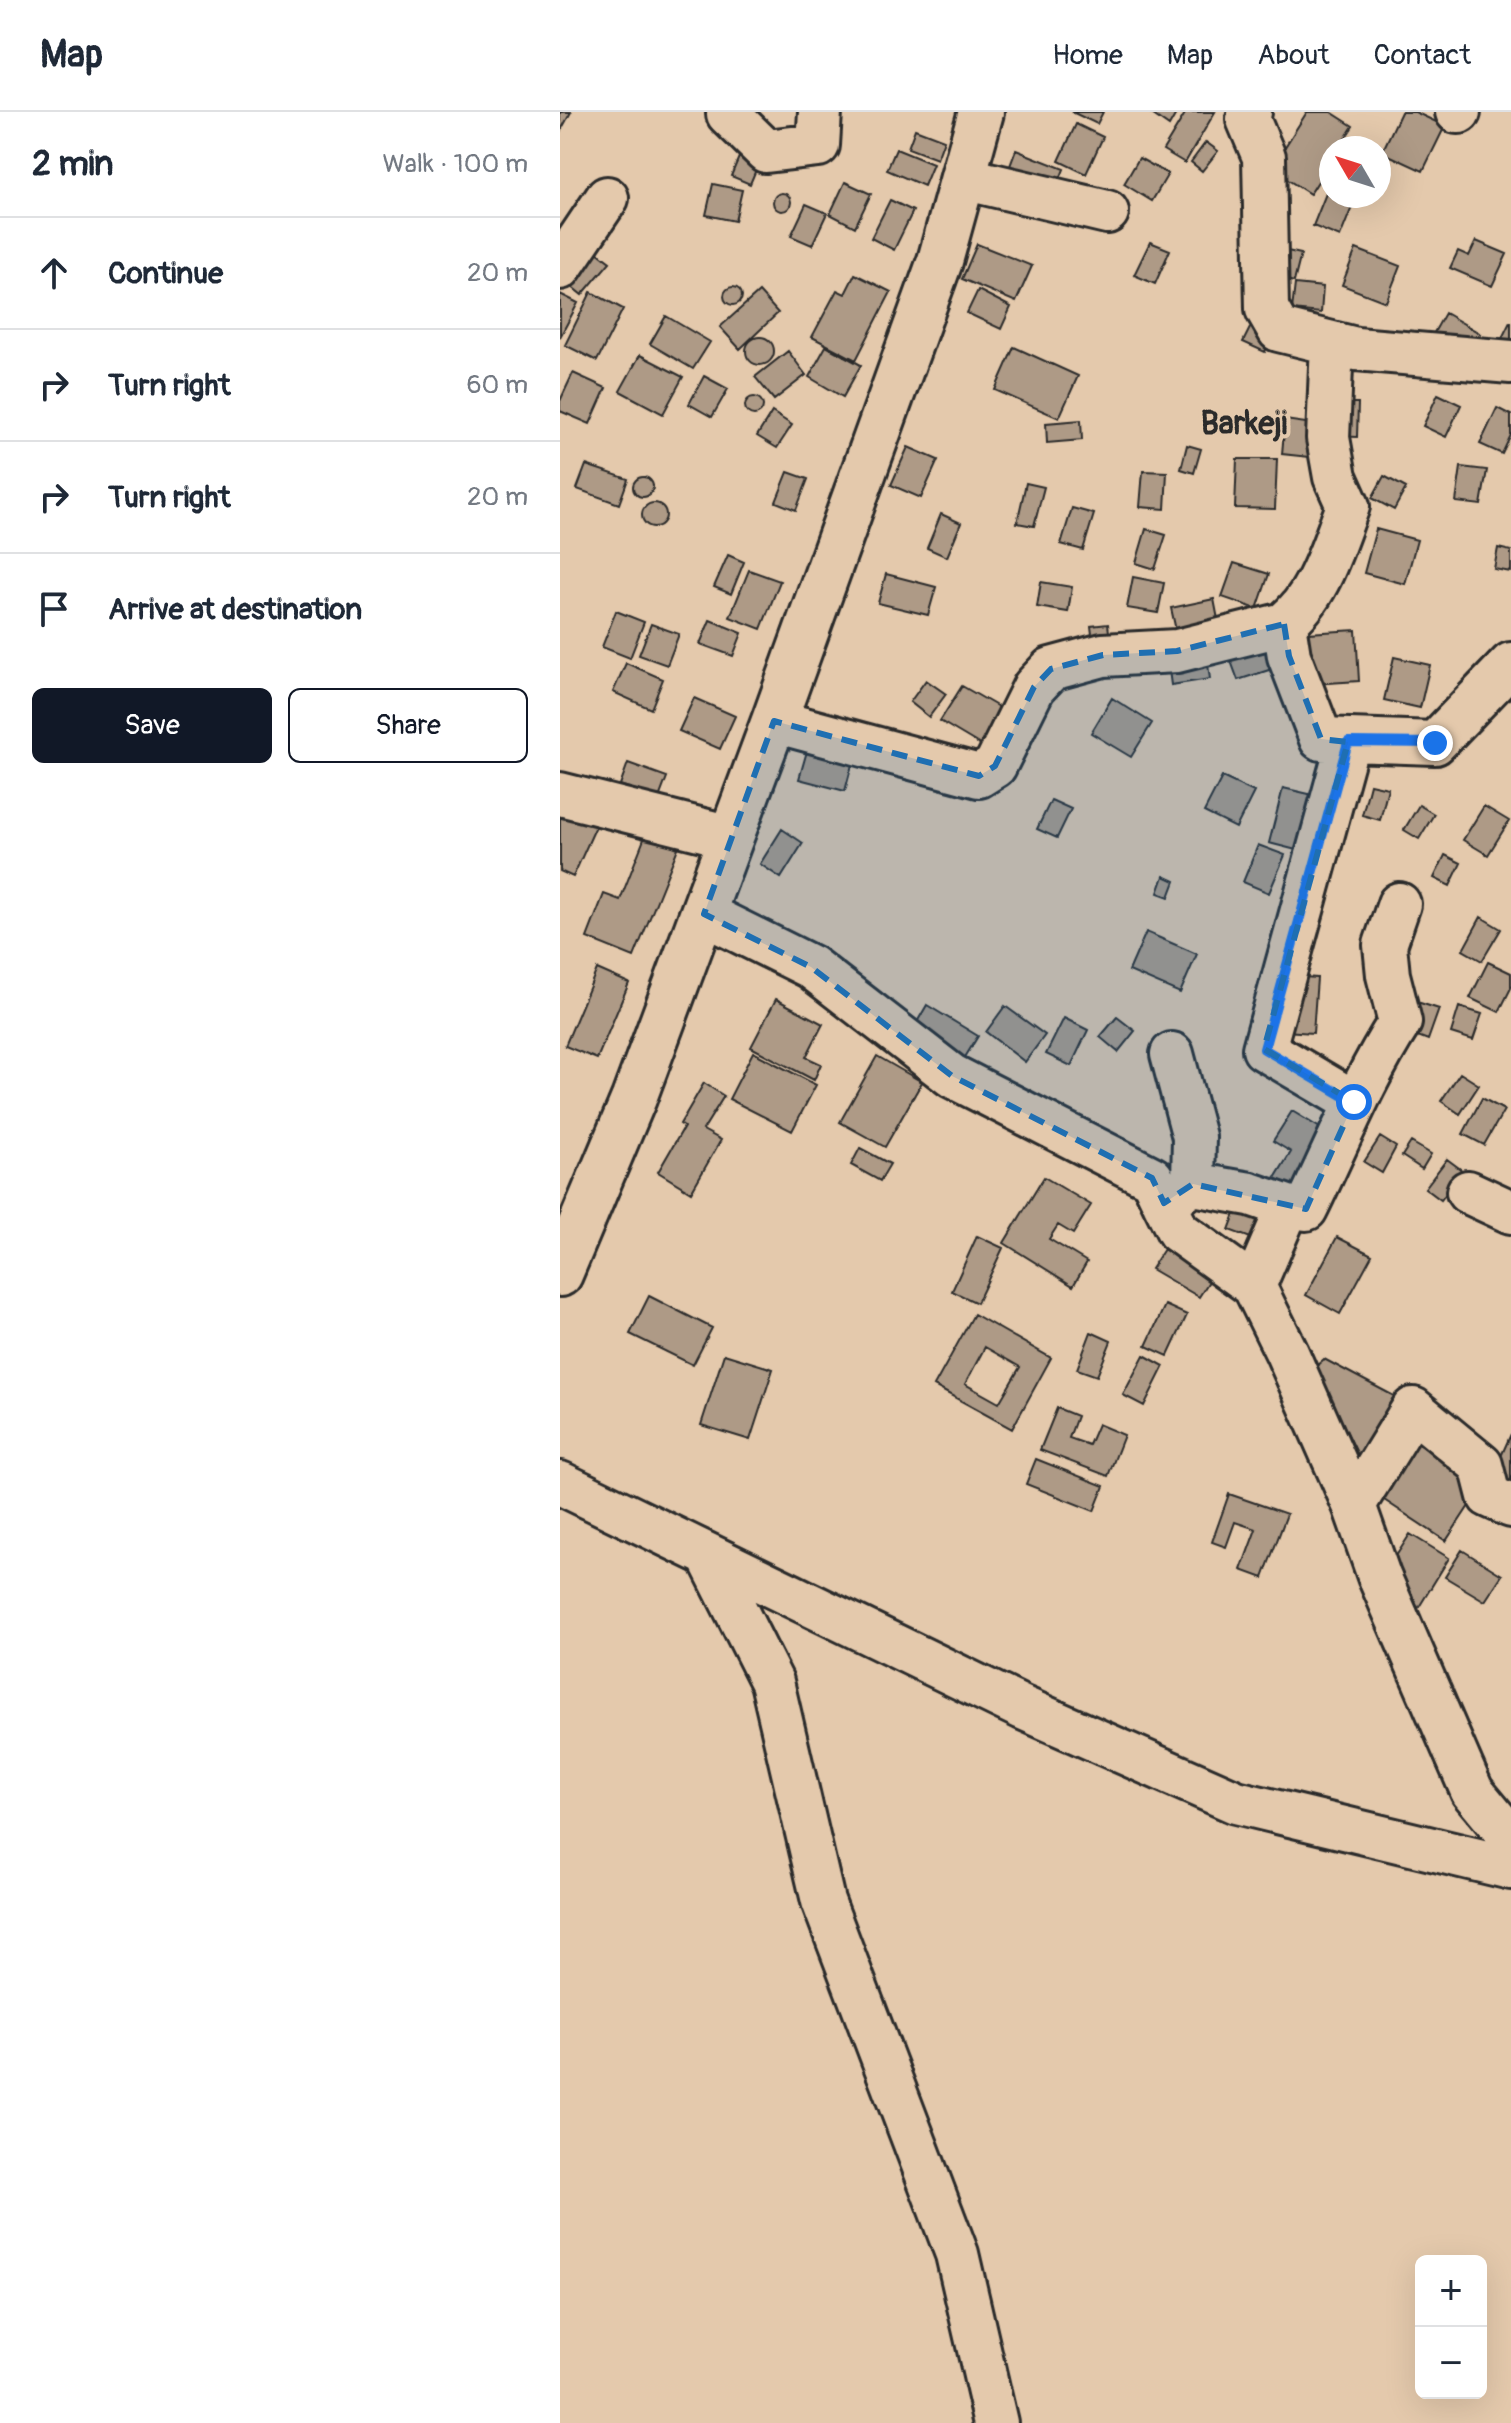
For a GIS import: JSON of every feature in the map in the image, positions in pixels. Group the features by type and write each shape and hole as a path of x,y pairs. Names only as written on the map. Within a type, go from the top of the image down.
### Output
{"street":[{"path":"728,114 766,151 818,145 820,112"},
{"path":"560,1274 634,1098 774,721 940,261 981,112"},
{"path":"1250,112 1248,119 1264,157 1267,309 1279,330 1356,349 1511,362"},
{"path":"963,178 1107,212"},
{"path":"560,268 607,198"},
{"path":"774,721 979,776 995,766 1034,687 1051,669 1103,655 1177,651 1284,624 1301,611 1323,571 1348,506 1335,477 1328,438 1332,343"},
{"path":"1284,624 1289,656 1321,739 1435,743 1511,664"},
{"path":"1348,742 1264,1049 1354,1102"},
{"path":"560,794 731,837"},
{"path":"704,914 811,967 952,1076 1179,1194 1250,1194 1288,1207 1306,1209 1341,1139 1354,1102 1400,1022 1388,975 1385,945 1399,904"},
{"path":"1172,1054 1194,1137 1179,1194 1178,1231 1254,1286 1354,1505 1379,1576 1472,1791 1511,1838"},
{"path":"1468,1192 1511,1212"},
{"path":"1254,1286 1288,1207"},
{"path":"1354,1505 1413,1409 1481,1465 1489,1496 1511,1506"},
{"path":"560,1483 1023,1708 1236,1802 1511,1868"},
{"path":"708,1555 772,1682 823,1901 957,2254 996,2423"}],"highlighted area":[{"path":"1284,624 1289,656 1321,739 1348,742 1264,1049 1354,1102 1306,1209 1193,1184 1164,1203 1152,1178 952,1076 811,967 704,914 774,721 979,776 995,766 1034,687 1051,669 1103,655 1177,651"}],"building":[{"path":"560,112 571,112 560,132"},
{"path":"1072,112 1103,112 1097,124"},
{"path":"1149,112 1177,112 1169,126"},
{"path":"1186,112 1215,112 1185,163 1163,150"},
{"path":"1307,112 1331,112 1353,126 1347,136 1319,136 1319,180 1310,194 1271,169"},
{"path":"1401,112 1415,112 1445,126 1423,171 1391,156 1390,136"},
{"path":"1076,124 1103,137 1086,174 1059,161"},
{"path":"915,129 944,140 937,159 908,148"},
{"path":"1206,142 1218,151 1202,171 1191,162"},
{"path":"896,149 933,164 924,186 887,170"},
{"path":"1016,150 1064,169 1058,184 1010,166"},
{"path":"739,157 758,165 750,184 731,176"},
{"path":"1139,158 1168,174 1152,201 1124,184"},
{"path":"845,182 871,194 855,227 830,214"},
{"path":"713,184 742,190 735,221 706,215"},
{"path":"782,193 791,202 782,211 773,202"},
{"path":"890,200 913,211 894,250 871,238"},
{"path":"806,204 827,213 812,245 791,236"},
{"path":"1320,208 1352,208 1340,237 1313,226"},
{"path":"1476,241 1507,254 1492,286 1450,268 1458,251 1469,256"},
{"path":"1150,242 1170,250 1155,284 1134,275"},
{"path":"977,244 1032,266 1016,302 962,279"},
{"path":"593,249 610,262 582,295 566,282"},
{"path":"1356,249 1400,266 1386,302 1342,285"},
{"path":"1283,250 1301,254 1294,282 1276,277"},
{"path":"855,274 891,292 856,360 812,337 837,290 845,294"},
{"path":"1295,284 1323,287 1321,313 1292,310"},
{"path":"733,287 742,296 733,305 724,296"},
{"path":"978,290 1011,307 1001,329 967,313"},
{"path":"591,292 623,309 597,361 565,345"},
{"path":"759,292 778,313 740,349 720,327"},
{"path":"560,294 578,303 560,337"},
{"path":"1445,313 1481,334 1469,357 1432,336"},
{"path":"666,316 710,342 693,369 650,344"},
{"path":"1255,318 1276,328 1265,352 1243,342"},
{"path":"1511,322 1511,353 1498,346"},
{"path":"760,337 770,341 774,351 770,361 760,365 750,361 746,351 750,341"},
{"path":"826,346 861,365 843,397 809,377"},
{"path":"1014,347 1078,376 1059,418 995,390"},
{"path":"788,351 806,375 774,400 755,377"},
{"path":"640,355 683,377 663,414 620,391"},
{"path":"573,373 606,388 590,424 560,411 560,401"},
{"path":"704,376 728,389 712,417 689,404"},
{"path":"1438,394 1461,405 1446,437 1423,426"},
{"path":"754,397 763,406 754,415 745,406"},
{"path":"1337,403 1358,403 1357,437 1336,436"},
{"path":"1497,408 1511,415 1511,435 1502,454 1480,444"},
{"path":"772,412 792,425 777,448 757,436"},
{"path":"1081,420 1082,440 1047,443 1046,423"},
{"path":"1285,420 1313,424 1309,457 1282,454"},
{"path":"1187,445 1201,449 1194,473 1181,469"},
{"path":"908,447 938,460 921,498 891,485"},
{"path":"1237,459 1277,459 1275,509 1235,508"},
{"path":"586,465 628,479 619,504 577,489"},
{"path":"1461,467 1487,470 1481,505 1456,502"},
{"path":"1143,471 1167,472 1165,509 1140,507"},
{"path":"788,472 808,479 796,510 776,502"},
{"path":"1384,476 1406,488 1394,510 1372,498"},
{"path":"643,477 650,480 653,487 650,494 643,497 636,494 633,487 636,480"},
{"path":"1026,483 1044,487 1034,526 1017,523"},
{"path":"654,503 665,510 666,515 659,526 654,527 643,520 642,515 649,504"},
{"path":"1072,508 1094,514 1083,550 1061,544"},
{"path":"941,514 961,523 947,557 927,548"},
{"path":"1146,529 1166,535 1155,569 1136,563"},
{"path":"1376,529 1417,540 1405,584 1364,573"},
{"path":"1498,548 1511,551 1511,572 1494,569"},
{"path":"728,555 744,562 731,594 714,587"},
{"path":"1234,563 1269,574 1257,609 1222,597"},
{"path":"749,570 780,581 761,629 730,617"},
{"path":"886,574 936,587 928,615 878,603"},
{"path":"1133,577 1164,583 1158,613 1127,608"},
{"path":"1041,582 1072,587 1068,612 1037,607"},
{"path":"1214,599 1221,635 1179,644 1171,608"},
{"path":"616,611 644,622 630,658 602,647"},
{"path":"710,620 742,633 733,656 700,644"},
{"path":"651,624 679,634 667,665 639,655"},
{"path":"1108,624 1111,649 1094,651 1091,626"},
{"path":"1356,630 1359,681 1312,684 1308,633"},
{"path":"1262,640 1272,669 1238,680 1228,653"},
{"path":"1207,657 1210,679 1171,685 1168,663"},
{"path":"1394,657 1430,665 1420,708 1384,700"},
{"path":"626,663 663,679 651,709 613,692"},
{"path":"926,680 946,694 929,717 910,702"},
{"path":"962,686 1014,716 992,752 940,721"},
{"path":"694,698 735,716 720,749 679,731"},
{"path":"1112,698 1152,723 1131,757 1091,733"},
{"path":"809,744 854,757 845,791 799,779"},
{"path":"628,763 667,777 659,798 620,785"},
{"path":"1222,777 1254,792 1236,828 1204,812"},
{"path":"1370,784 1388,788 1380,820 1362,815"},
{"path":"1283,788 1322,797 1308,853 1269,843"},
{"path":"1051,800 1071,809 1057,838 1037,829"},
{"path":"1419,805 1434,814 1419,839 1404,830"},
{"path":"1484,806 1509,821 1488,855 1463,840"},
{"path":"560,809 596,826 573,877 560,871"},
{"path":"782,829 803,843 781,878 760,864"},
{"path":"646,834 678,848 634,957 587,938 604,894 620,900"},
{"path":"1258,845 1285,855 1269,893 1243,882"},
{"path":"1445,855 1461,863 1450,886 1434,878"},
{"path":"1164,876 1175,881 1169,897 1158,893"},
{"path":"1481,917 1501,929 1482,961 1463,950"},
{"path":"1146,932 1197,954 1180,993 1129,971"},
{"path":"1488,962 1511,973 1511,988 1499,1012 1470,998"},
{"path":"597,969 629,983 597,1059 565,1046"},
{"path":"1290,976 1317,978 1313,1033 1285,1031"},
{"path":"776,999 823,1024 806,1057 821,1064 814,1080 751,1047"},
{"path":"1417,1002 1439,1009 1428,1040 1407,1032"},
{"path":"927,1005 978,1036 964,1059 913,1029"},
{"path":"1005,1006 1045,1035 1025,1062 986,1032"},
{"path":"1459,1007 1482,1014 1473,1040 1451,1033"},
{"path":"1117,1017 1135,1031 1118,1052 1100,1037"},
{"path":"1064,1018 1088,1030 1071,1066 1046,1054"},
{"path":"753,1052 816,1085 792,1131 729,1099"},
{"path":"877,1056 922,1082 885,1147 840,1122"},
{"path":"1460,1073 1479,1085 1460,1114 1441,1101"},
{"path":"704,1083 724,1096 703,1130 721,1140 691,1192 658,1172 684,1127 680,1124"},
{"path":"1482,1098 1504,1110 1484,1145 1463,1134"},
{"path":"1292,1111 1335,1137 1297,1199 1272,1183 1291,1152 1273,1141"},
{"path":"1380,1137 1396,1147 1382,1173 1364,1162"},
{"path":"1411,1142 1431,1154 1422,1169 1402,1156"},
{"path":"860,1148 890,1164 880,1181 851,1165"},
{"path":"1447,1159 1463,1171 1441,1200 1425,1188"},
{"path":"1044,1177 1091,1205 1073,1234 1058,1225 1049,1239 1087,1262 1073,1286 1004,1243"},
{"path":"1238,1206 1273,1218 1264,1243 1229,1230"},
{"path":"977,1236 1003,1248 977,1303 952,1291"},
{"path":"1337,1237 1372,1255 1340,1314 1306,1295"},
{"path":"1164,1249 1211,1278 1199,1297 1151,1269"},
{"path":"649,1296 712,1328 693,1365 630,1334"},
{"path":"1165,1305 1187,1315 1168,1356 1146,1346"},
{"path":"974,1314 1051,1358 1012,1429 934,1386","holes":["985,1347 1020,1367 999,1403 965,1384"]},
{"path":"1091,1332 1111,1341 1097,1376 1077,1369"},
{"path":"724,1354 773,1369 750,1440 701,1425"},
{"path":"1144,1355 1164,1366 1144,1406 1123,1395"},
{"path":"1324,1359 1394,1396 1360,1459 1315,1367"},
{"path":"1057,1408 1077,1416 1069,1438 1089,1445 1098,1424 1124,1435 1108,1476 1040,1450"},
{"path":"1511,1434 1511,1493 1489,1483"},
{"path":"1414,1441 1482,1486 1446,1541 1378,1496"},
{"path":"1036,1459 1104,1486 1094,1511 1026,1484"},
{"path":"1229,1494 1287,1514 1263,1578 1241,1570 1256,1529 1235,1522 1226,1547 1212,1542"},
{"path":"1410,1534 1449,1558 1413,1617 1389,1567"},
{"path":"1462,1550 1502,1575 1485,1601 1445,1577"}],"district":[{"name":"Barkeji","path":"1244,424"}],"route":[{"path":"1354,1102 1264,1049 1348,742 1435,743"}]}
